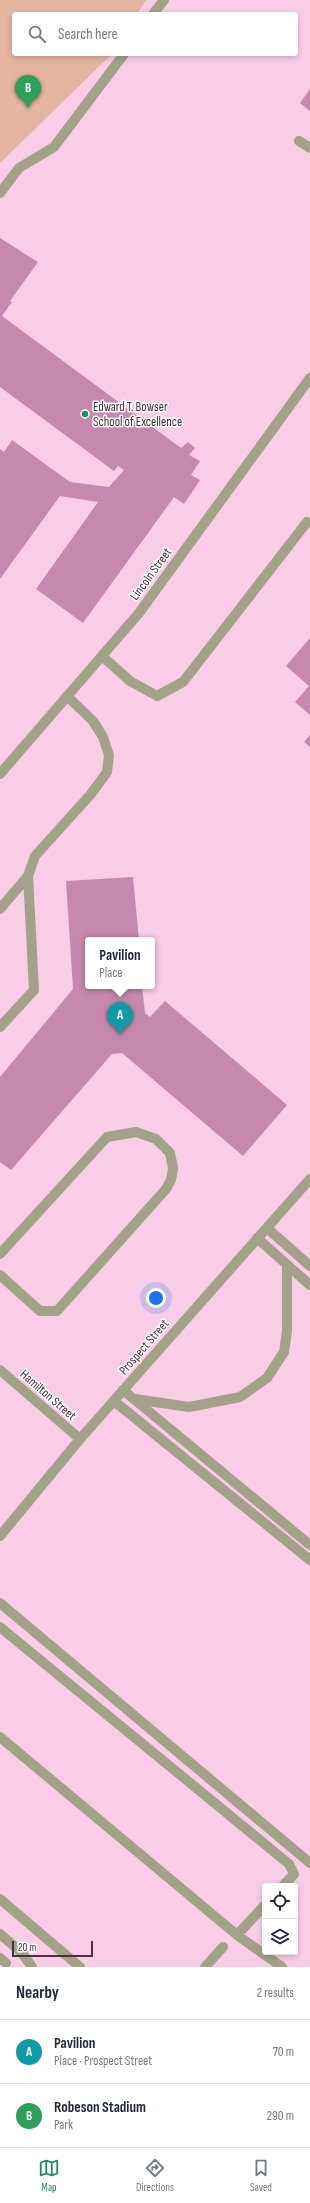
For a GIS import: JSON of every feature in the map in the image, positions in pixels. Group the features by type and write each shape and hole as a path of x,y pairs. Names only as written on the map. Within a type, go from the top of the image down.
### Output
{"street":[{"path":"155,12 164,0"},
{"path":"0,193 19,168 54,147 122,56"},
{"path":"299,141 310,148"},
{"name":"Lincoln Street","path":"0,774 139,613 310,378"},
{"path":"102,656 130,681 157,696 183,682 307,522"},
{"path":"0,909 28,876 35,856 91,794 107,772 109,755 103,737 92,721 67,696"},
{"path":"0,1027 34,990 28,876"},
{"path":"0,1254 107,1137 136,1132 156,1139 170,1153 172,1168 171,1180 166,1189 57,1311 40,1311 0,1276"},
{"name":"Prospect Street","path":"0,1536 80,1439 310,1178"},
{"path":"267,1228 310,1266"},
{"path":"258,1238 310,1285"},
{"path":"135,1399 189,1407 240,1397 267,1378 284,1352 287,1331 287,1264"},
{"name":"Hamilton Street","path":"0,1370 80,1439"},
{"path":"123,1390 310,1544"},
{"path":"114,1400 310,1560"},
{"path":"0,1603 310,1863"},
{"path":"0,1627 289,1864 294,1874 286,1883"},
{"path":"0,1738 237,1935 282,1967"},
{"path":"0,1899 80,1967"},
{"path":"237,1935 262,1908"},
{"path":"0,1934 22,1953 32,1967"},
{"path":"205,1967 223,1947"}],"shaded area":[{"path":"0,0 146,0 138,12 12,12 12,56 110,56 0,163"}],"building":[{"path":"310,89 310,111 300,103"},
{"name":"Edward T. Bowser School of Excellence","path":"0,238 38,262 10,301 12,302 2,316 181,448 188,442 195,448 189,455 200,461 191,475 200,480 184,504 174,497 83,623 36,589 98,502 60,496 0,579 0,449 4,452 12,440 70,482 109,487 124,470 118,466 114,471 0,387"},
{"path":"310,638 310,715 295,702 309,686 286,666"},
{"path":"310,735 310,747 304,742"},
{"path":"133,877 139,937 85,937 85,989 142,989 145,1013 150,1017 165,1001 287,1105 243,1156 122,1053 112,1054 11,1170 0,1162 0,1077 73,989 66,881"}],"place":[{"name":"Robeson Stadium","path":"28,108"},
{"name":"Edward T. Bowser School of Excellence","path":"85,414"},
{"name":"Pavilion","path":"120,1035"}]}
